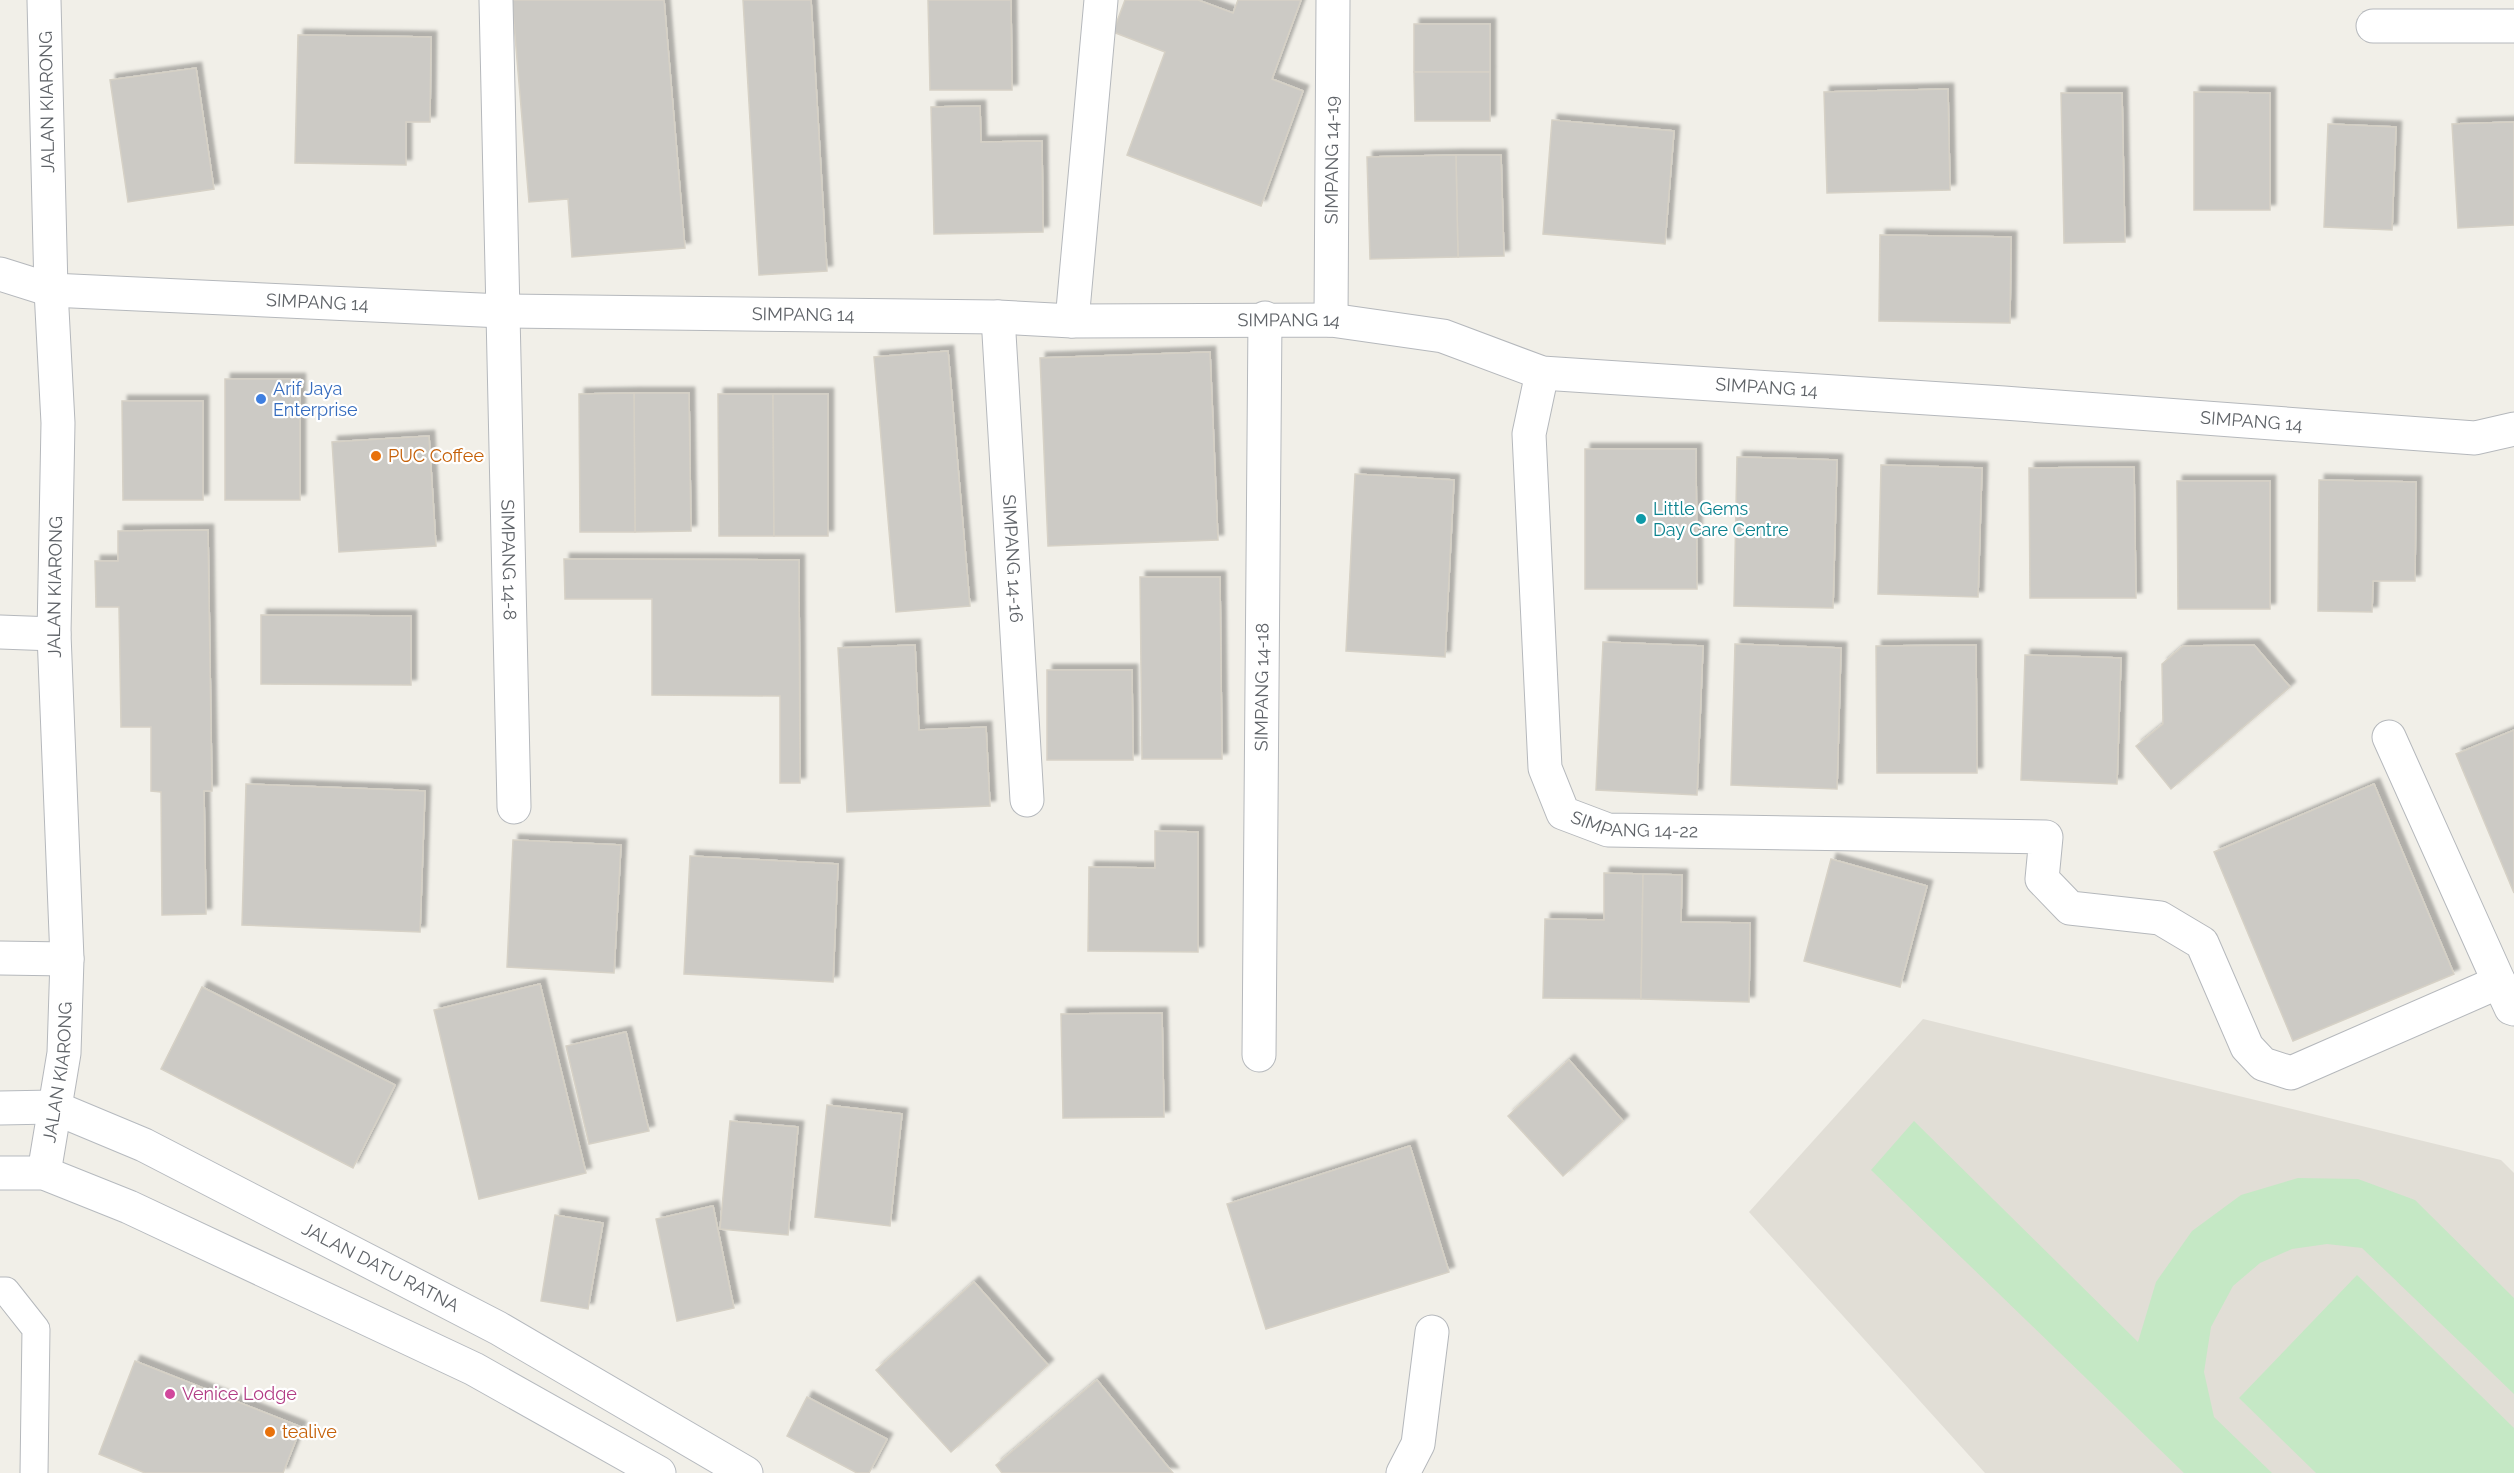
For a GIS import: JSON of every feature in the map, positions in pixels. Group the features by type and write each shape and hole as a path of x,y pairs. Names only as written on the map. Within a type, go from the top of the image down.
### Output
{"street":[{"name":"JALAN KIARONG","path":"44,0 51,290 58,423 54,634 67,959 64,1053 53,1107 44,1173"},
{"name":"SIMPANG 14-8","path":"496,0 514,807"},
{"path":"1072,321 1101,0"},
{"name":"SIMPANG 14-19","path":"1331,320 1333,0"},
{"path":"2373,26 2514,26"},
{"name":"SIMPANG 14","path":"0,274 51,290 502,311 998,317 1072,321 1265,318 1331,320 1443,336 1542,373 2004,403 2475,438 2514,429"},
{"name":"SIMPANG 14-16","path":"998,317 1027,800"},
{"name":"SIMPANG 14-18","path":"1259,1055 1265,318"},
{"name":"SIMPANG 14-22","path":"1542,373 1528,434 1545,768 1563,813 1608,830 2046,837 2042,879 2070,908 2160,918 2202,943 2247,1047 2263,1064 2291,1073 2506,996"},
{"path":"0,632 54,634"},
{"path":"2389,737 2506,996"},
{"path":"0,958 67,959"},
{"name":"JALAN DATU RATNA","path":"0,1108 53,1107 144,1145 498,1328 746,1473"},
{"path":"0,1173 44,1173 129,1207 474,1369 659,1473"},
{"path":"1403,1473 1419,1444 1432,1332"}],"lane":[{"path":"0,1291 6,1291 36,1329 34,1473"}],"shaded area":[{"path":"1923,1019 2501,1160 2514,1173 2514,1473 1985,1473 1749,1212"}],"green space":[{"path":"1914,1121 2138,1342 2156,1282 2192,1231 2241,1195 2298,1178 2358,1179 2415,1200 2514,1298 2514,1394 2362,1248 2327,1244 2292,1249 2260,1263 2233,1286 2211,1327 2204,1372 2214,1417 2272,1473 2184,1473 1871,1170"},
{"path":"2357,1275 2514,1428 2514,1473 2316,1473 2239,1398"}],"building":[{"path":"512,0 664,0 685,248 572,257 568,199 529,202"},
{"path":"743,0 811,0 827,271 759,275"},
{"path":"928,0 1011,0 1012,90 930,90"},
{"path":"1125,0 1198,0 1233,13 1238,0 1301,0 1272,79 1303,91 1261,206 1127,155 1165,52 1113,32"},
{"path":"1414,24 1490,24 1490,72 1414,72"},
{"path":"298,35 431,37 430,122 406,122 406,165 295,163"},
{"path":"196,68 214,189 128,202 110,80"},
{"path":"1414,72 1490,72 1490,121 1415,121"},
{"path":"1948,89 1950,190 1827,193 1824,92"},
{"path":"2194,92 2270,93 2270,210 2194,210"},
{"path":"2061,93 2122,93 2125,242 2064,243"},
{"path":"980,106 981,142 1042,141 1043,232 934,234 931,107"},
{"path":"1552,120 1674,131 1665,244 1543,234"},
{"path":"2514,122 2514,225 2458,228 2452,124"},
{"path":"2328,124 2396,127 2392,230 2324,227"},
{"path":"1456,155 1501,155 1504,256 1458,257"},
{"path":"1456,155 1458,257 1370,259 1367,157"},
{"path":"1880,235 2011,237 2010,323 1879,321"},
{"path":"948,351 970,606 896,612 874,357"},
{"path":"1210,352 1218,540 1048,546 1040,358"},
{"path":"225,379 300,379 300,500 225,500"},
{"path":"634,393 689,393 691,531 635,532"},
{"path":"634,393 635,532 580,532 579,394"},
{"path":"718,394 773,394 774,536 719,536"},
{"path":"773,394 828,394 828,536 774,536"},
{"path":"122,401 203,401 203,500 123,500"},
{"path":"429,436 436,546 339,552 332,442"},
{"name":"Little Gems Day Care Centre","path":"1585,449 1696,449 1697,589 1585,589"},
{"path":"1737,457 1837,460 1833,608 1734,606"},
{"path":"1881,465 1982,468 1978,597 1878,594"},
{"path":"2134,467 2136,598 2030,598 2029,468"},
{"path":"1355,474 1454,480 1445,657 1346,651"},
{"path":"2319,480 2416,482 2415,581 2373,581 2372,612 2318,611"},
{"path":"2177,481 2270,481 2270,609 2178,609"},
{"path":"208,530 212,791 204,791 206,914 162,915 161,792 151,791 151,727 121,727 119,607 96,607 95,561 118,561 118,531"},
{"path":"564,559 799,560 800,783 780,783 780,696 652,695 652,599 565,599"},
{"path":"1140,577 1220,577 1222,759 1142,759"},
{"path":"261,615 411,616 411,685 261,684"},
{"path":"1603,642 1703,646 1697,795 1596,790"},
{"path":"1735,644 1841,648 1837,789 1731,785"},
{"path":"915,645 919,730 986,727 990,806 847,812 838,648"},
{"path":"1976,645 1977,773 1877,773 1876,646"},
{"path":"2254,645 2290,687 2171,789 2136,746 2163,724 2162,664 2183,646"},
{"path":"2025,655 2121,658 2117,784 2021,780"},
{"path":"1047,670 1132,670 1133,760 1047,760"},
{"path":"2514,730 2514,893 2456,754"},
{"path":"246,784 425,791 420,932 242,925"},
{"path":"2374,784 2454,974 2293,1041 2214,852"},
{"path":"1155,831 1198,832 1198,952 1088,951 1089,867 1155,868"},
{"path":"513,840 621,845 614,973 507,967"},
{"path":"690,856 838,864 833,982 684,974"},
{"path":"1831,859 1927,886 1900,987 1804,961"},
{"path":"1604,873 1643,874 1641,999 1543,998 1545,919 1604,920"},
{"path":"1643,874 1682,875 1681,922 1750,923 1749,1002 1641,999"},
{"path":"540,984 586,1173 479,1199 434,1010"},
{"path":"202,987 395,1085 353,1168 161,1069"},
{"path":"1162,1013 1164,1117 1063,1118 1061,1014"},
{"path":"626,1032 649,1131 589,1144 566,1046"},
{"path":"1569,1060 1623,1121 1563,1176 1508,1116"},
{"path":"827,1105 902,1114 890,1226 815,1217"},
{"path":"730,1121 798,1127 788,1235 720,1229"},
{"path":"1410,1146 1449,1272 1266,1329 1227,1204"},
{"path":"713,1206 734,1308 677,1321 656,1219"},
{"path":"555,1215 603,1223 588,1309 541,1301"},
{"path":"974,1282 1048,1365 951,1452 876,1370"},
{"name":"Venice Lodge","path":"135,1361 301,1427 283,1473 145,1473 99,1454"},
{"path":"1097,1380 1173,1473 1002,1473 996,1465"},
{"path":"807,1397 887,1439 869,1473 857,1473 787,1436"}],"place":[{"name":"Arif Jaya Enterprise","path":"261,399"},
{"name":"PUC Coffee","path":"376,456"},
{"name":"Little Gems Day Care Centre","path":"1641,519"},
{"name":"Venice Lodge","path":"170,1394"},
{"name":"tealive","path":"270,1432"}]}
